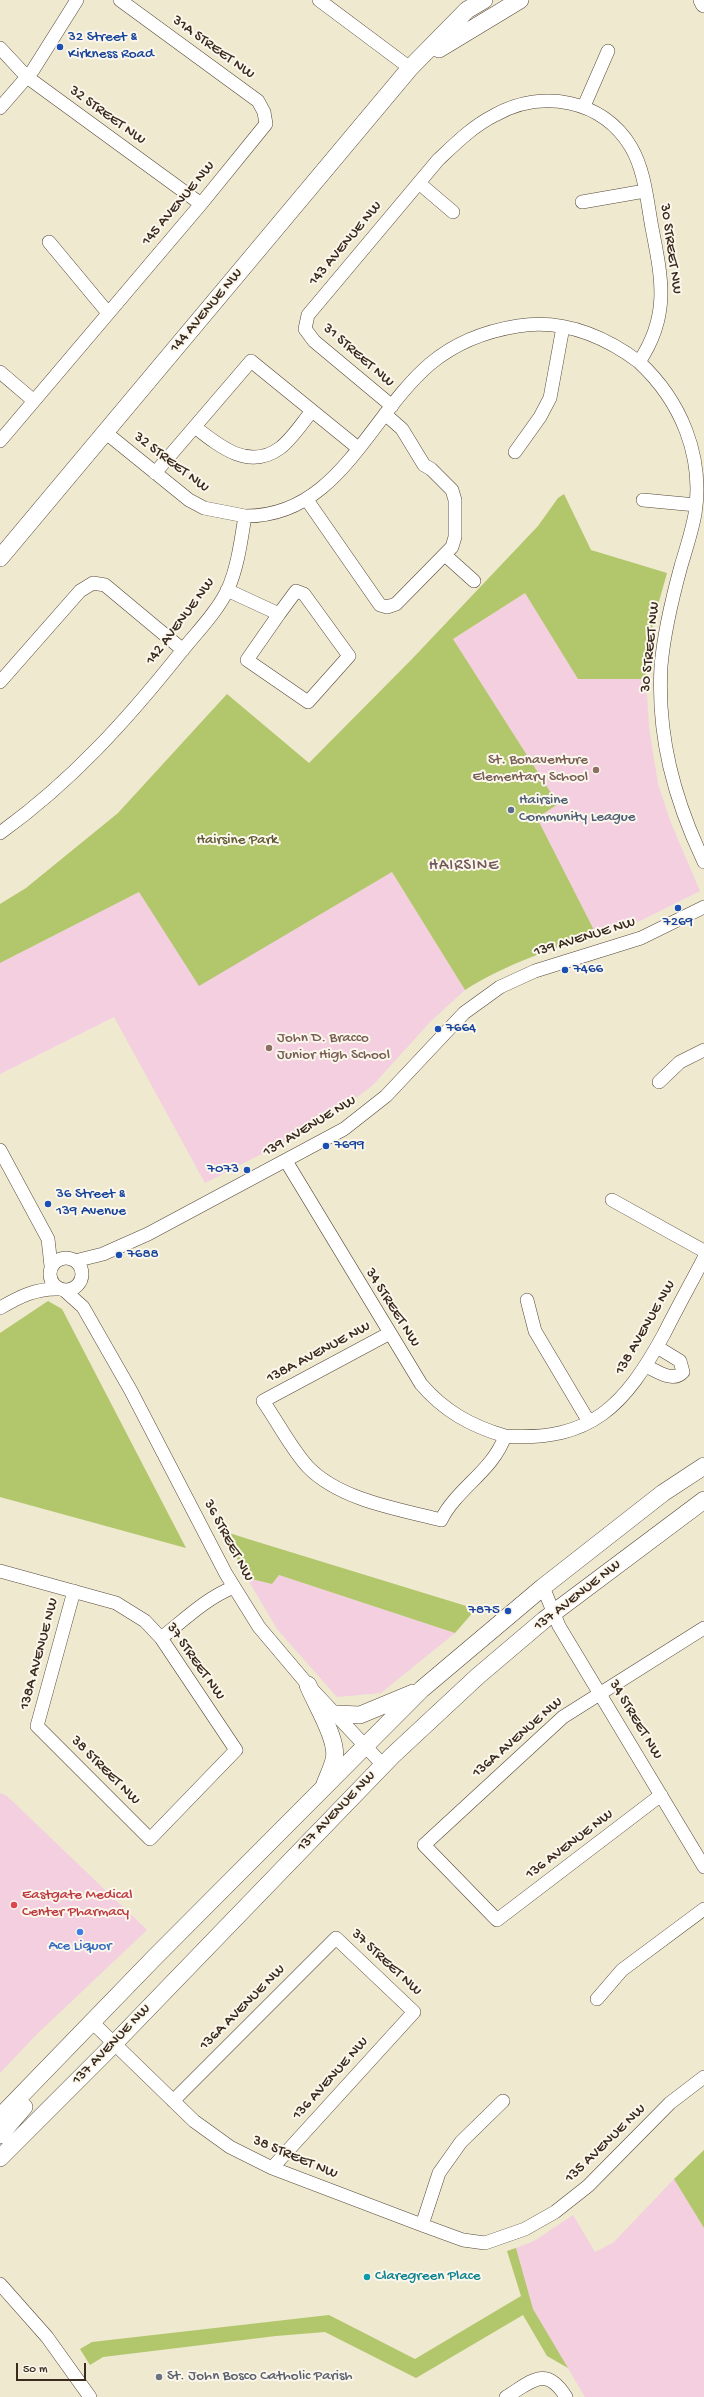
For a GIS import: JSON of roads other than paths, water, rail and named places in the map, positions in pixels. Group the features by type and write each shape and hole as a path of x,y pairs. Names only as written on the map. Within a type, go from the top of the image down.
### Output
{"main road":[{"name":"144 AVENUE NW","path":"1,556 410,68 467,10 484,0"},
{"name":"144 AVENUE NW","path":"410,68 478,23 520,0"},
{"path":"702,0 704,4"},
{"name":"137 AVENUE NW","path":"0,2117 422,1689 543,1587 663,1493 704,1466"},
{"name":"137 AVENUE NW","path":"0,2158 114,2044 383,1765 478,1676 553,1614 704,1500"},
{"path":"308,1685 319,1713 330,1730 335,1749 334,1760 323,1789"},
{"path":"335,1714 360,1714 422,1689"},
{"path":"0,2135 32,2098 40,2077"}],"street":[{"path":"0,108 27,77 77,0"},
{"name":"31A STREET NW","path":"120,0 258,101 264,112"},
{"path":"319,0 410,68"},
{"name":"32 STREET NW","path":"0,48 27,77 201,204"},
{"path":"584,106 608,51"},
{"name":"143 AVENUE NW","path":"305,329 308,315 438,160 462,137 501,112 518,105 539,101 562,101 584,106"},
{"name":"30 STREET NW","path":"584,106 609,122 625,138 636,158 645,191 662,294 655,332 639,362 666,393 687,430 697,475 696,505 693,526 668,613 660,692 663,733 672,781 686,823 704,862"},
{"name":"145 AVENUE NW","path":"0,440 201,204 266,124 264,112"},
{"path":"419,183 453,212"},
{"name":"30 STREET NW","path":"582,202 645,191"},
{"path":"49,242 108,312"},
{"path":"245,516 276,513 307,500 332,478 388,410 430,364 464,342 490,332 517,326 535,324 564,327 603,339 639,362"},
{"path":"515,452 540,417 550,398 564,327"},
{"name":"31 STREET NW","path":"305,329 314,341 388,410 402,428 424,466 431,469 452,490 455,500 455,538 452,547 445,555 396,604 388,607 380,604 307,500"},
{"path":"156,473 251,361 358,448"},
{"path":"0,372 34,401"},
{"path":"195,427 222,448 233,454 262,456 281,448 312,411"},
{"name":"32 STREET NW","path":"105,432 196,504 216,511 245,516"},
{"path":"643,500 696,505"},
{"name":"142 AVENUE NW","path":"0,833 31,810 85,763 128,717 183,650 227,590 236,567 245,516"},
{"path":"445,555 474,581"},
{"path":"0,682 80,591 93,583 105,586 183,650"},
{"path":"227,590 279,614"},
{"path":"296,591 304,594 349,656 308,702 247,660 279,614 296,591"},
{"name":"139 AVENUE NW","path":"72,1260 103,1254 148,1234 344,1130 376,1105 464,1013 500,987 535,971 641,938 704,907"},
{"path":"659,1082 680,1062 704,1050"},
{"path":"0,1150 48,1239 81,1269 80,1282 75,1288 62,1290 45,1288 29,1293 0,1308"},
{"name":"34 STREET NW","path":"286,1161 421,1384 439,1403 467,1422 505,1436"},
{"path":"612,1200 704,1250"},
{"path":"48,1239 51,1282 62,1290"},
{"name":"139 AVENUE NW","path":"80,1282 103,1254"},
{"name":"138 AVENUE NW","path":"505,1436 550,1435 565,1432 589,1422 618,1402 646,1366 704,1258"},
{"path":"29,1293 59,1259 72,1260"},
{"name":"36 STREET NW","path":"80,1282 83,1307"},
{"name":"36 STREET NW","path":"62,1290 83,1307 131,1391 234,1587 272,1645 383,1765"},
{"path":"527,1300 535,1331 589,1422"},
{"name":"138A AVENUE NW","path":"390,1333 263,1401 308,1467 334,1486 366,1501 440,1520 448,1505 495,1457 505,1436"},
{"path":"646,1366 669,1377 676,1377 683,1372 680,1361 657,1346"},
{"name":"37 STREET NW","path":"0,1571 74,1591 127,1608 144,1621 161,1638 236,1750 150,1839"},
{"path":"161,1638 208,1600 219,1593 234,1587"},
{"name":"34 STREET NW","path":"543,1587 553,1614 704,1867"},
{"name":"138A AVENUE NW","path":"38,1726 74,1591"},
{"name":"136A AVENUE NW","path":"497,1920 424,1845 563,1717 704,1628"},
{"name":"38 STREET NW","path":"38,1726 150,1839"},
{"name":"136 AVENUE NW","path":"497,1920 661,1795"},
{"path":"597,1999 622,1970 704,1909"},
{"name":"37 STREET NW","path":"336,1938 414,2012"},
{"name":"136A AVENUE NW","path":"173,2101 336,1938"},
{"name":"136 AVENUE NW","path":"272,2168 414,2012"},
{"name":"38 STREET NW","path":"92,2022 194,2121 230,2147 272,2168 463,2240 486,2243 525,2229"},
{"name":"135 AVENUE NW","path":"525,2229 555,2212 588,2186 670,2104 704,2076"},
{"path":"422,2225 439,2173 461,2142 503,2101"},
{"path":"0,2284 47,2337 90,2397"},
{"path":"506,2397 541,2377 548,2378 561,2388 566,2397"}],"place":[{"name":"32 Street & Kirkness Road","path":"60,47"},
{"name":"St. Bonaventure Elementary School","path":"596,770"},
{"name":"Hairsine Community League","path":"511,810"},
{"name":"7269","path":"678,908"},
{"name":"7466","path":"565,970"},
{"name":"7664","path":"438,1029"},
{"name":"John D. Bracco Junior High School","path":"269,1048"},
{"name":"7699","path":"326,1146"},
{"name":"7073","path":"247,1170"},
{"name":"36 Street & 139 Avenue","path":"48,1204"},
{"name":"7688","path":"119,1255"},
{"name":"7875","path":"508,1611"},
{"name":"Eastgate Medical Center Pharmacy","path":"14,1905"},
{"name":"Ace Liquor","path":"80,1932"},
{"name":"Claregreen Place","path":"367,2277"},
{"name":"St. John Bosco Catholic Parish","path":"159,2377"}],"district":[{"name":"HAIRSINE","path":"464,867"}],"park label":[{"name":"Hairsine Park","path":"237,841"}]}
